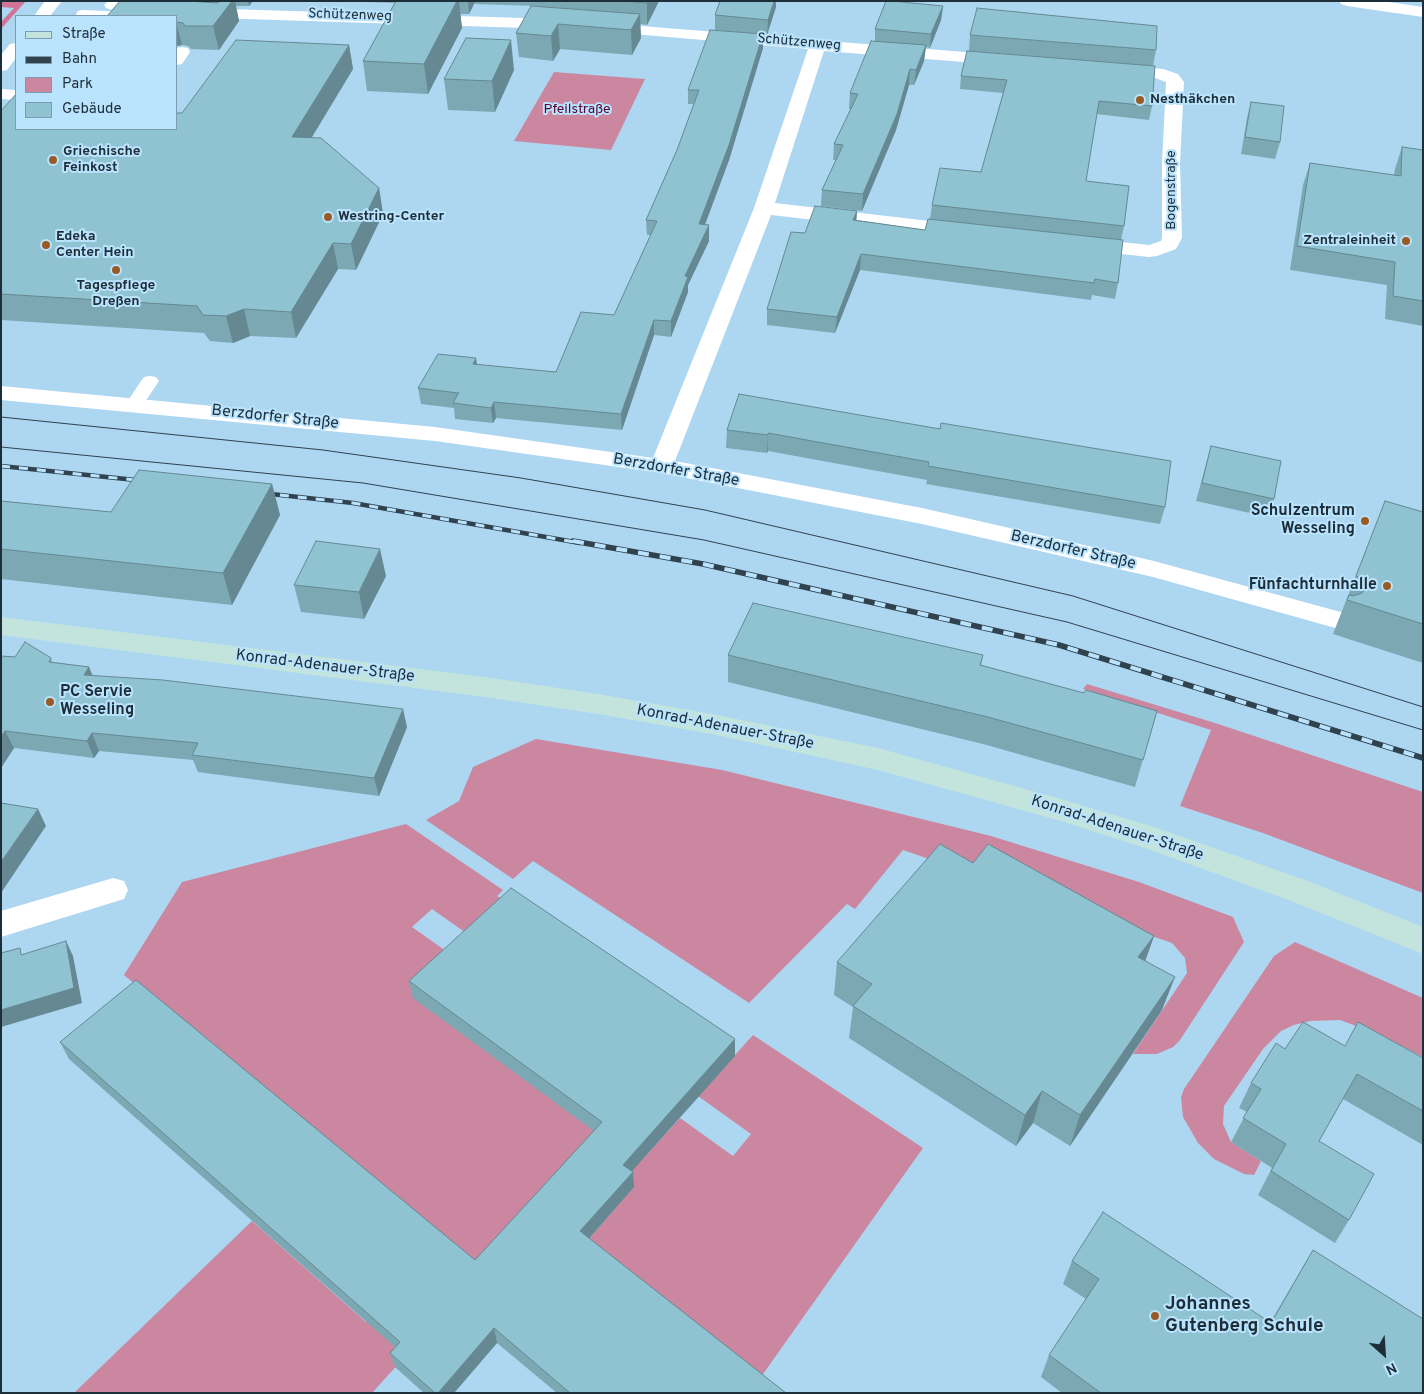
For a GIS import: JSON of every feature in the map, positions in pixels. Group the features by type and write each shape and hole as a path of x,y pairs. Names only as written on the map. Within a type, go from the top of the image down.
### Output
{"main road":[{"name":"Konrad-Adenauer-Straße","path":"1,626 559,698 712,724 850,753 1061,810 1154,839 1297,890 1423,941"}],"street":[{"path":"43,15 54,1"},
{"path":"1347,1 1423,12"},
{"path":"112,5 182,9"},
{"name":"Schützenweg","path":"182,9 182,12 242,14 269,8 573,25"},
{"name":"Schützenweg","path":"592,27 1018,61"},
{"path":"660,466 764,208 818,45"},
{"path":"1,66 15,49"},
{"name":"Bogenstraße","path":"1068,242 1149,251 1169,245 1172,238 1171,163 1176,86 1172,78 1157,73 1097,68"},
{"path":"1,94 15,95"},
{"path":"764,208 980,232"},
{"name":"Berzdorfer Straße","path":"1,393 134,404 435,434 660,466 932,518 1154,569 1339,620"},
{"path":"1,924 113,890"}],"lane":[{"path":"82,14 108,15"},
{"path":"134,404 150,381"}],"green space":[{"name":"Pfeilstraße","path":"554,72 645,79 611,150 514,141"},
{"path":"1087,684 1215,723 1423,792 1423,893 1263,833 1180,806 1211,730 1083,689"},
{"path":"536,739 722,770 991,836 1139,882 1233,917 1244,942 1180,1040 1173,1047 1157,1054 1133,1054 1187,973 1185,958 1172,943 903,850 855,909 847,904 749,1003 533,861 513,879 426,820 459,801 473,767"},
{"path":"406,824 503,890 497,896 513,905 476,940 432,909 412,927 456,958 604,1138 638,1164 680,1118 733,1156 751,1134 698,1096 753,1035 923,1148 756,1384 582,1246 589,1154 372,1393 74,1393 252,1221 366,1322 440,1243 124,975 182,882"},
{"path":"1295,942 1423,998 1423,1057 1378,1034 1340,1020 1310,1021 1281,1031 1263,1049 1224,1106 1223,1124 1231,1142 1261,1161 1254,1175 1244,1174 1214,1159 1198,1143 1183,1117 1181,1097 1184,1089 1274,956"}],"shaded area":[{"path":"1,1 26,1 1,29 1,22 14,8 1,7"}],"building":[{"path":"120,1 217,3 232,1 213,26 185,26 183,23 178,22 178,15 108,15"},
{"path":"396,1 457,1 424,64 363,61"},
{"path":"623,1 647,1 647,3"},
{"path":"720,1 774,1 768,20 715,15"},
{"path":"886,1 943,6 931,34 875,29"},
{"path":"531,6 640,14 631,30 558,24 551,36 516,33"},
{"path":"977,8 1157,26 1156,50 970,35"},
{"path":"710,30 763,34 729,145 699,224 709,225 685,276 688,277 671,321 654,320 621,414 494,402 491,408 453,403 459,392 418,388 438,354 476,358 473,364 556,372 581,312 614,315 657,221 646,220 677,150 699,90 688,90"},
{"path":"466,38 511,40 492,81 444,79"},
{"path":"236,40 349,45 292,137 321,138 379,188 351,244 333,243 291,312 244,309 226,316 203,315 197,306 1,294 1,111 15,95 15,130 178,130 178,113 182,113"},
{"path":"871,41 926,45 916,70 910,69 897,114 863,194 822,190 843,145 834,144 858,94 850,93"},
{"path":"967,51 1155,66 1152,106 1099,101 1086,181 1129,186 1124,226 932,205 940,168 981,172 1007,80 961,76"},
{"path":"1251,102 1284,106 1280,142 1245,137"},
{"path":"1402,147 1423,150 1423,301 1393,296 1395,262 1297,246 1310,163 1401,176"},
{"path":"815,206 857,211 853,220 925,230 928,219 1123,240 1118,283 1095,279 1094,283 861,254 837,317 767,309 791,232 805,233"},
{"path":"739,394 940,429 941,423 1171,461 1165,507 928,466 929,462 768,433 768,435 727,430"},
{"path":"1211,446 1281,461 1274,499 1202,483"},
{"path":"139,470 272,484 223,573 1,549 1,501 111,512"},
{"path":"1385,501 1423,512 1423,624 1347,600 1349,595 1353,596 1362,593 1367,586 1363,578 1356,576"},
{"path":"316,541 380,549 359,592 294,585"},
{"path":"753,603 983,655 980,665 1084,693 1086,690 1157,711 1143,760 988,717 728,655"},
{"path":"25,642 51,658 49,662 89,667 84,675 163,680 403,709 374,778 192,755 198,743 92,733 87,741 5,731 1,737 1,656 15,657"},
{"path":"1,803 38,809 1,862"},
{"path":"940,844 973,863 988,844 1154,936 1138,957 1175,977 1080,1115 1042,1091 1025,1115 853,1006 872,984 837,962"},
{"path":"511,888 735,1039 623,1165 633,1172 580,1231 786,1393 570,1393 494,1328 438,1393 435,1393 390,1353 400,1342 60,1042 136,980 475,1260 602,1122 409,981"},
{"path":"66,941 74,988 1,1010 1,953 20,948 21,955"},
{"path":"1303,1022 1345,1046 1358,1022 1423,1058 1423,1111 1357,1074 1319,1141 1374,1174 1349,1220 1271,1171 1286,1144 1243,1118 1261,1089 1251,1083 1276,1043 1285,1049"},
{"name":"Johannes Gutenberg Schule","path":"1103,1212 1271,1323 1313,1250 1423,1319 1423,1393 1101,1393 1049,1355 1099,1279 1072,1261"}],"tram line":[{"path":"1,417 323,450 521,478 705,510 1073,596 1423,707"},
{"path":"1,447 363,483 704,540 1067,622 1423,730"}],"railway":[{"path":"1,466 145,481"},
{"path":"262,493 353,503 580,543"},
{"path":"573,541 703,564 1059,645 1423,758"}],"place":[{"name":"Nesthäkchen","path":"1140,100"},
{"name":"Griechische Feinkost","path":"53,160"},
{"name":"Westring-Center","path":"328,217"},
{"name":"Zentraleinheit","path":"1406,241"},
{"name":"Edeka Center Hein","path":"46,245"},
{"name":"Tagespflege Dreßen","path":"116,270"},
{"name":"Schulzentrum Wesseling","path":"1365,521"},
{"name":"Fünfachturnhalle","path":"1387,586"},
{"name":"PC Servie Wesseling","path":"50,702"},
{"name":"Johannes Gutenberg Schule","path":"1155,1316"}]}
